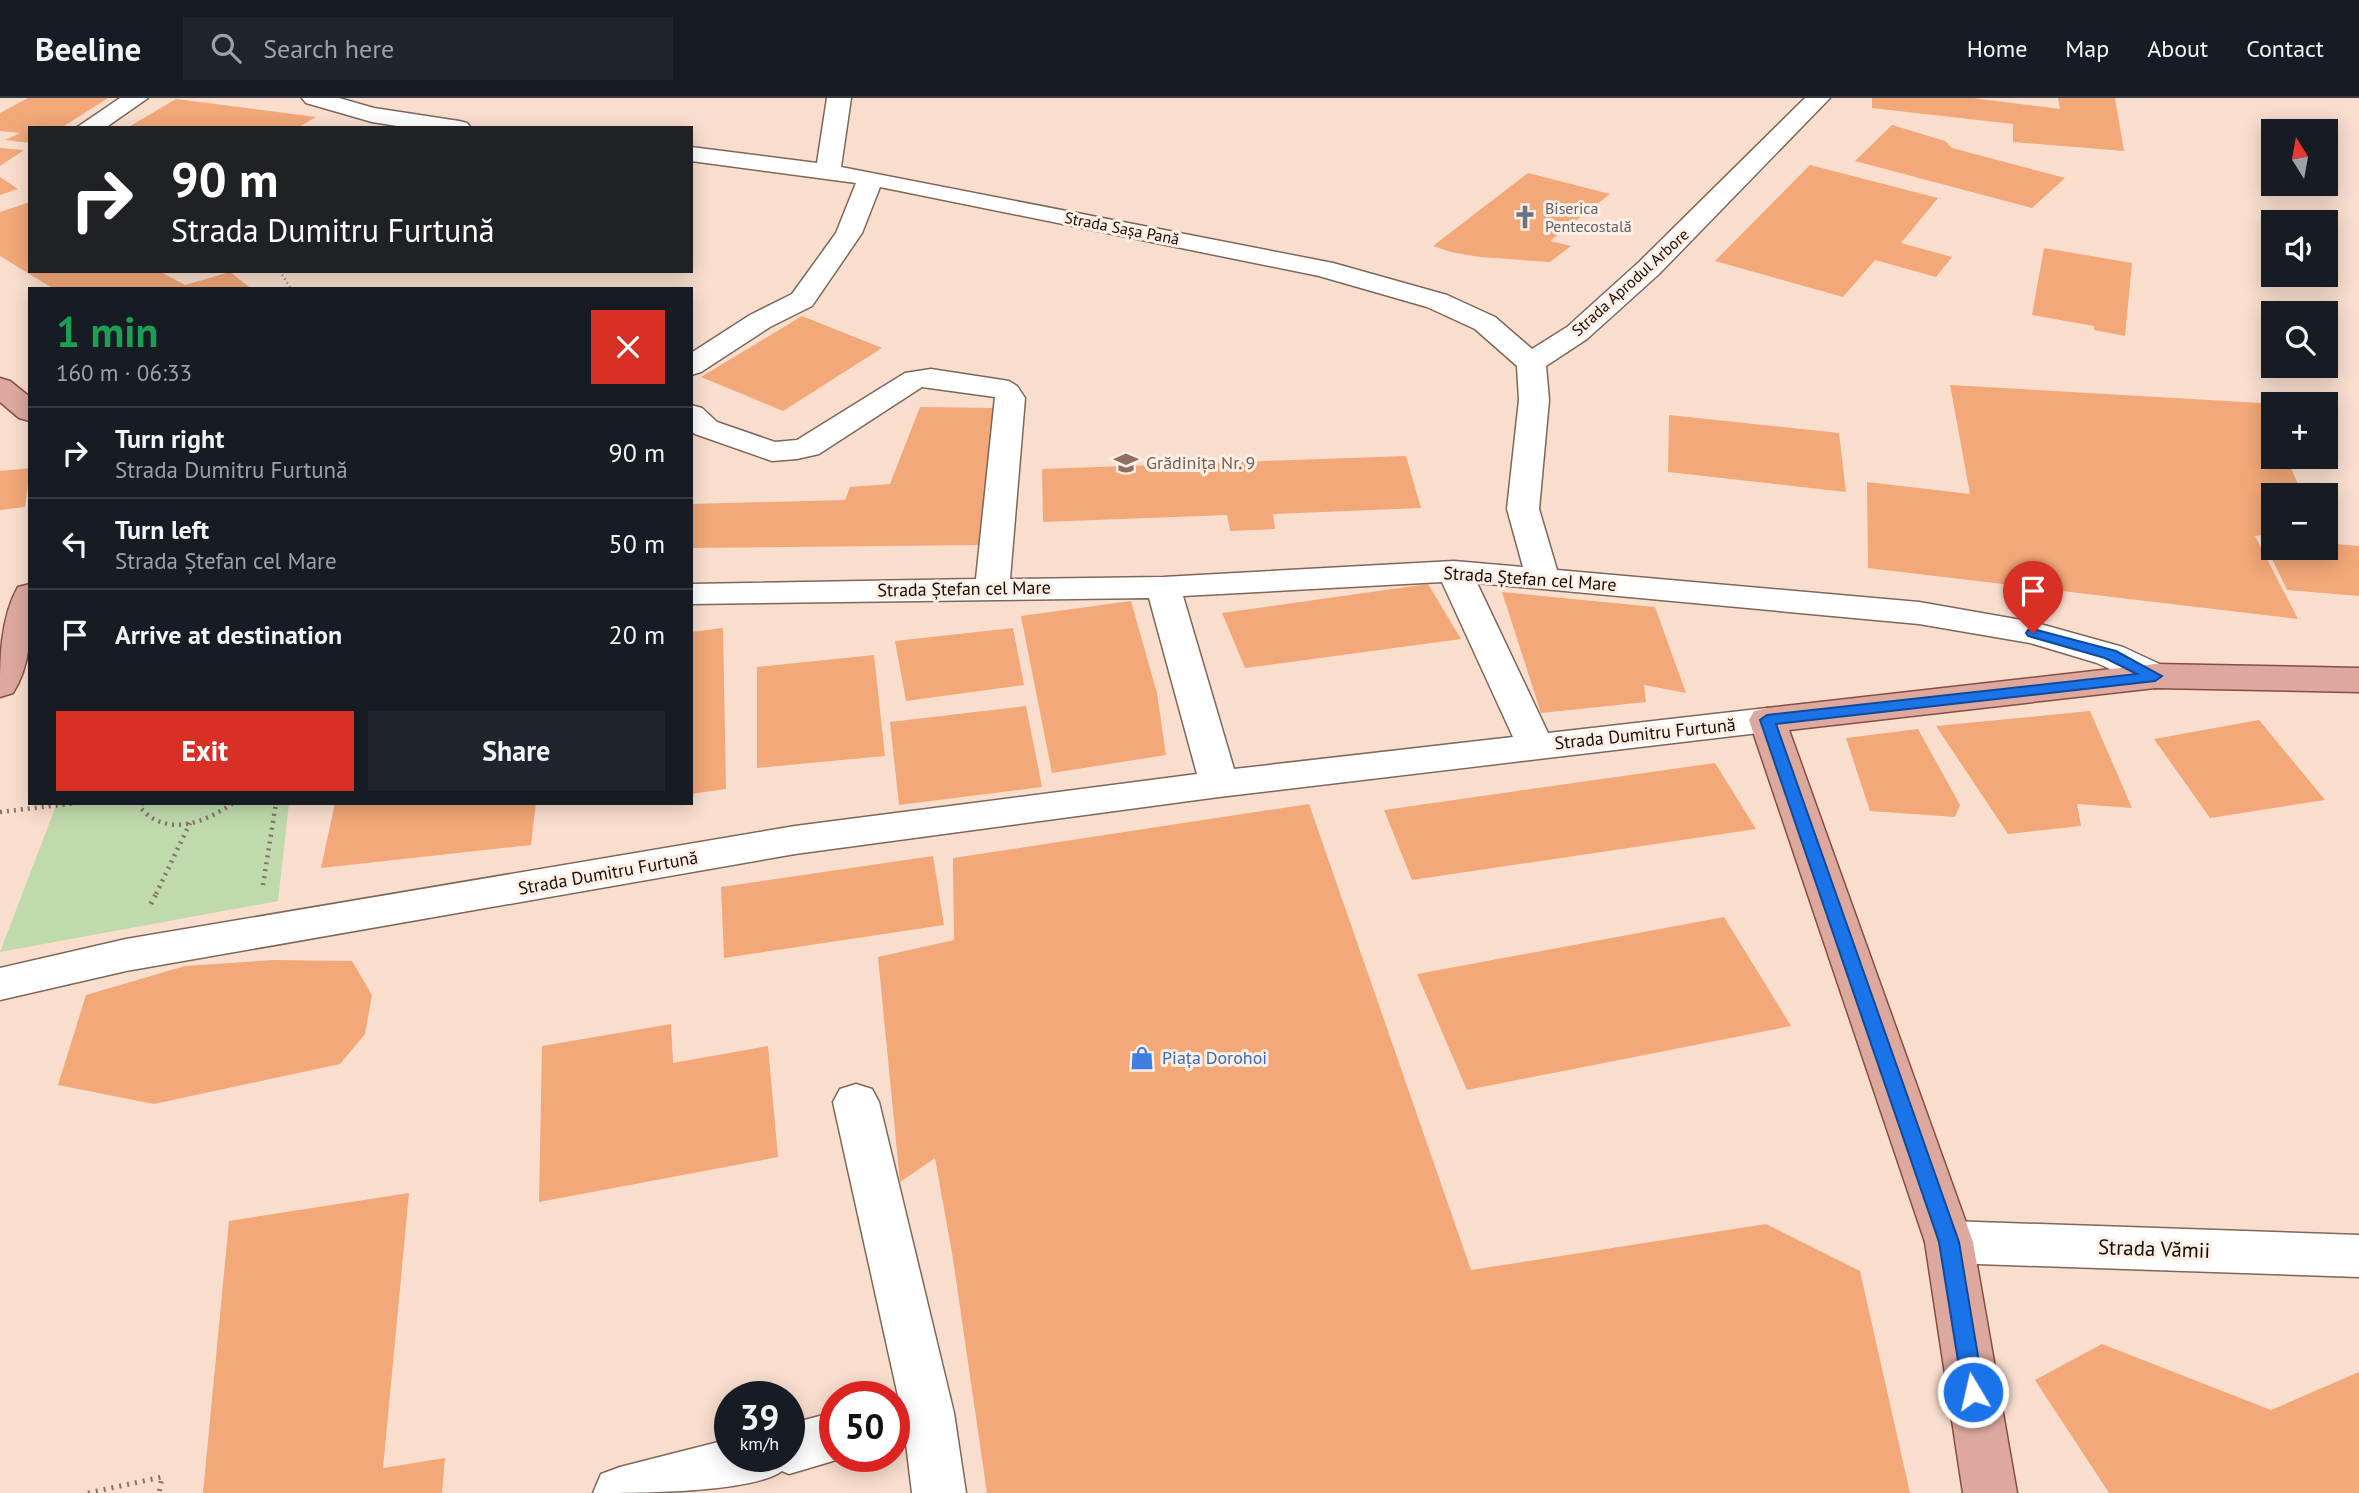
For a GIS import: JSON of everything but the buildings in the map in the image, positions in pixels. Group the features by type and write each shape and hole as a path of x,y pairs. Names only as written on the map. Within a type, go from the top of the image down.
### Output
{"main road":[{"path":"0,387 28,410"},
{"path":"1,678 28,600"},
{"name":"Strada Ștefan cel Mare","path":"2155,676 2359,680"},
{"name":"Strada Dumitru Furtună","path":"1767,720 2155,676"},
{"path":"1767,720 1949,1242 1990,1493"}],"street":[{"path":"91,126 136,98"},
{"path":"314,98 372,115 446,126"},
{"path":"828,170 839,98"},
{"name":"Strada Aprodul Arbore","path":"1531,363 1577,333 1649,268 1818,98"},
{"name":"Strada Sașa Pană","path":"693,155 828,170 1323,269 1437,301 1485,323 1531,363"},
{"path":"693,365 760,321 802,300 849,233 871,178"},
{"path":"1531,363 1534,400 1523,509 1543,579"},
{"path":"693,416 706,428 772,452 785,452 808,447 915,379 931,378 999,387 1007,392 1010,398 992,588"},
{"path":"1454,571 1536,746"},
{"name":"Strada Ștefan cel Mare","path":"693,594 1163,587 1454,571 1919,613 2033,633 2110,654 2155,676"},
{"path":"1163,587 1219,784"},
{"name":"Strada Dumitru Furtună","path":"0,984 126,955 795,840 1219,784 1767,720"},
{"path":"856,1102 911,1417 939,1493"},
{"name":"Strada Vămii","path":"1949,1242 2359,1256"},
{"path":"620,1493 714,1469"}],"path":[{"path":"0,812 60,805"},
{"path":"141,805 146,817 173,825 208,819 230,805"},
{"path":"255,934 276,805"},
{"path":"126,955 190,823"},
{"path":"88,1493 162,1476 159,1493"}],"green space":[{"path":"56,805 289,805 278,901 0,952"}],"place":[{"name":"Biserica Pentecostală","path":"1525,217"},
{"name":"Grădinița Nr. 9","path":"1126,463"},
{"name":"Piața Dorohoi","path":"1142,1058"}],"route":[{"path":"1973,1392 1949,1242 1767,720 2155,676 2110,654 2033,633"}]}
